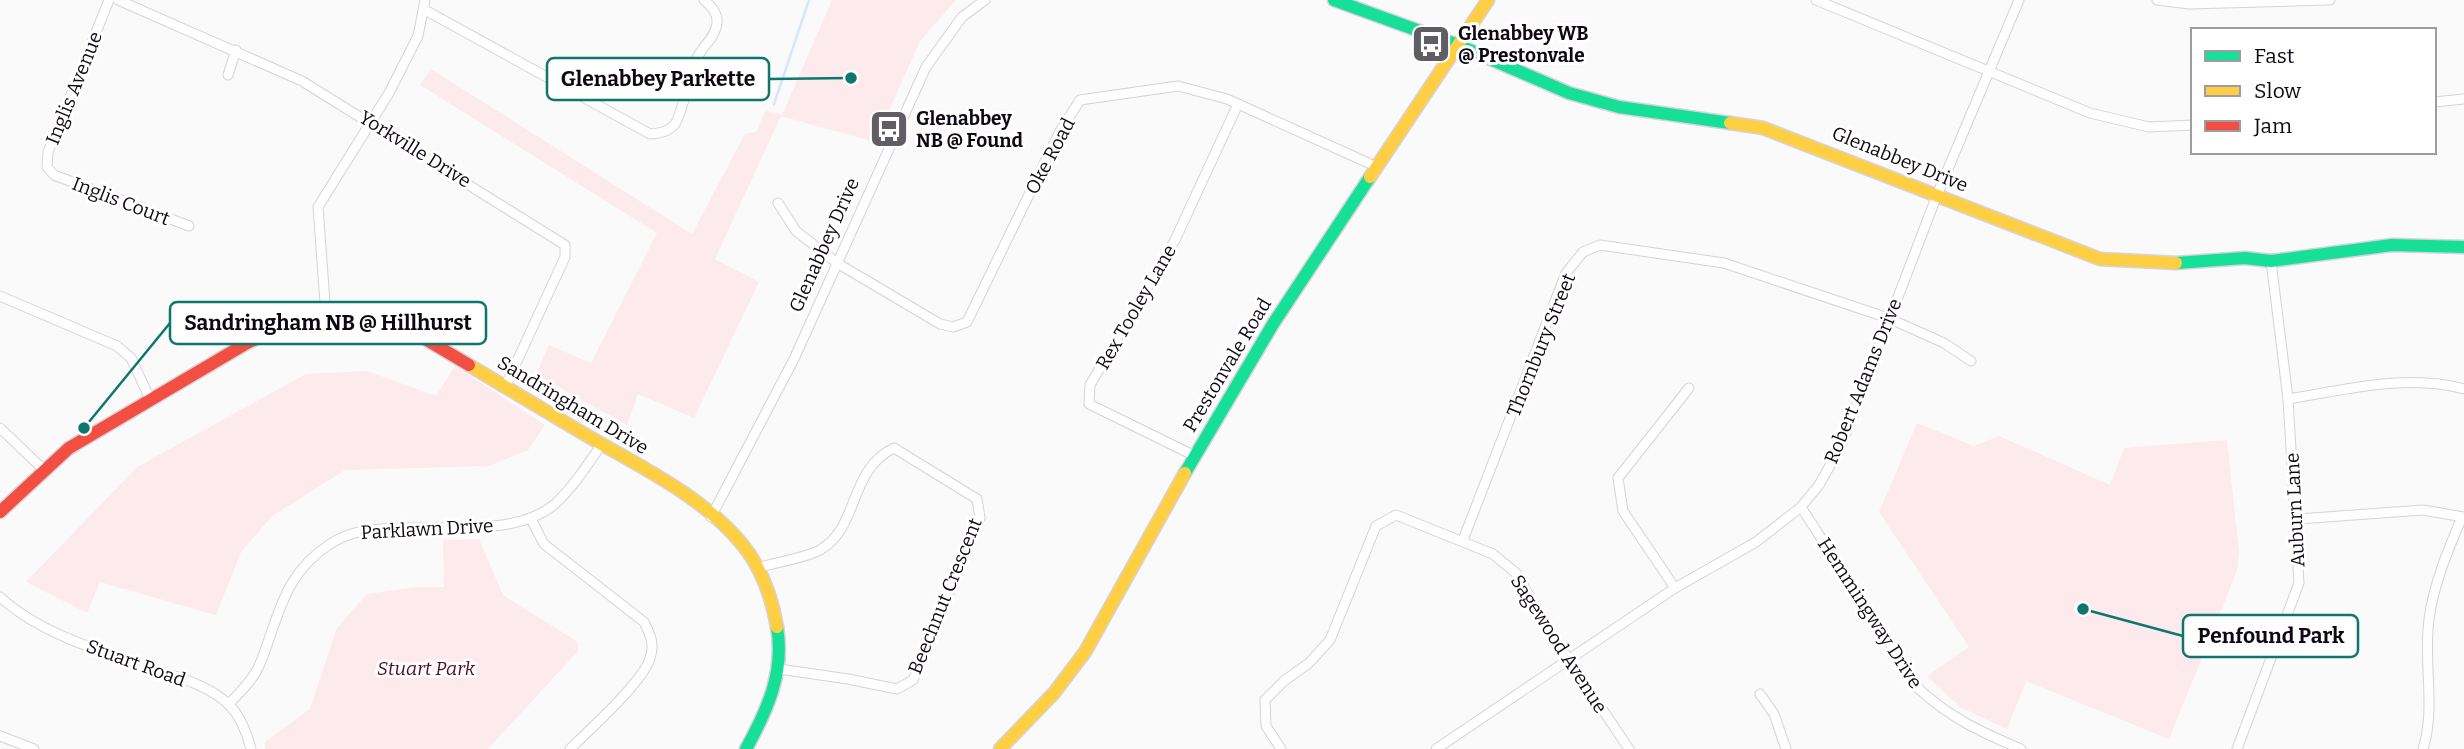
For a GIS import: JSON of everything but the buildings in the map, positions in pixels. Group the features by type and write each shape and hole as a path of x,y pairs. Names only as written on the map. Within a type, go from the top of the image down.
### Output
{"street":[{"name":"Inglis Avenue","path":"54,176 47,167 48,152 108,0"},
{"name":"Yorkville Drive","path":"118,0 302,80 373,122 565,245 565,257 505,387"},
{"path":"326,316 318,207 373,122 418,36 425,5 650,134 666,132 677,122 682,98 699,54 712,37 718,21 713,7 704,0"},
{"name":"Glenabbey Drive","path":"711,517 794,359 926,67 962,17 985,0"},
{"name":"Glenabbey Drive","path":"1334,0 1458,45 1569,93 1619,107 1763,128 2100,259 2163,264 2245,258 2271,261 2392,245 2464,247"},
{"name":"Prestonvale Road","path":"1000,749 1054,693 1085,652 1273,324 1375,166 1488,0"},
{"path":"1816,0 2090,113 2149,127 2191,125"},
{"name":"Robert Adams Drive","path":"1436,749 1675,588 1756,542 1801,507 1819,485 1841,446 1937,195 2019,0"},
{"path":"2157,0 2330,0"},
{"path":"228,75 236,50"},
{"name":"Oke Road","path":"837,263 940,324 953,327 967,322 1059,133 1080,100 1178,86 1238,104 1375,166"},
{"path":"2436,102 2464,99"},
{"name":"Rex Tooley Lane","path":"1195,456 1089,404 1090,385 1175,240 1238,104"},
{"name":"Inglis Court","path":"54,176 189,226"},
{"path":"778,203 796,231 837,263"},
{"name":"Thornbury Street","path":"1462,540 1566,273 1583,252 1600,245 1724,263 1888,318 1944,343 1971,362"},
{"name":"Auburn Lane","path":"2237,749 2299,583 2298,519 2288,399 2271,261"},
{"path":"0,296 117,346 131,358 150,400"},
{"name":"Sandringham Drive","path":"0,512 69,448 247,343 289,324 326,316 389,324 417,334 602,444 733,534 757,568 776,617 779,669 760,724 746,749"},
{"path":"2288,399 2361,387 2429,383 2464,389"},
{"path":"1675,588 1622,511 1618,478 1689,388"},
{"path":"0,428 45,471"},
{"name":"Parklawn Drive","path":"229,704 258,669 281,600 298,576 327,546 362,530 500,526 531,519 554,505 570,489 602,444"},
{"name":"Beechnut Crescent","path":"757,568 820,549 843,526 866,473 876,457 894,448 914,457 977,499 980,518 913,680 897,690 779,669"},
{"name":"Hemmingway Drive","path":"1801,507 1919,690 1939,708 1972,729 2021,749"},
{"path":"2298,519 2423,510 2463,517 2442,565 2428,621 2430,680 2423,749"},
{"name":"Sagewood Avenue","path":"1282,749 1266,726 1265,700 1284,681 1309,663 1330,640 1377,526 1396,516 1493,554 1517,574 1629,749"},
{"path":"531,519 544,544 644,622 652,639 650,660 634,683 570,749"},
{"name":"Stuart Road","path":"0,597 23,616 82,644 178,677 229,704"},
{"path":"1760,694 1774,714 1786,749"},
{"path":"229,704 244,729 251,749"},
{"path":"0,736 34,749"}],"green space":[{"path":"832,0 956,0 920,41 875,142 781,116 715,259 759,282 694,418 638,394 627,425 536,374 549,345 591,363 657,233 420,85 431,69 692,234 745,134 756,132 766,110 782,115"},
{"path":"455,366 545,425 528,450 489,466 345,470 272,516 241,552 216,615 100,582 87,613 26,582 137,467 306,374 367,371 436,396"},
{"path":"1917,423 1974,446 1999,436 2110,485 2124,448 2227,440 2239,552 2237,571 2169,739 2026,681 2007,729 1960,707 1927,676 1969,647 1879,512"},
{"name":"Stuart Park","path":"479,539 503,595 578,642 578,651 488,749 265,749 265,742 310,709 337,628 367,594 417,587 444,587 443,540"}],"waterway":[{"path":"774,104 809,0"}],"traffic: fast":[{"path":"1334,0 1458,45 1569,93 1619,107 1730,123"},
{"path":"1185,473 1273,324 1370,177"},
{"path":"2176,263 2245,258 2271,261 2392,245 2464,247"},
{"path":"746,749 772,691 778,660 777,627"}],"traffic: slow":[{"path":"1370,177 1488,0"},
{"path":"1730,123 1763,128 2100,259 2176,263"},
{"path":"469,365 655,475 711,513 742,544 755,563 769,594 777,627"},
{"path":"1000,749 1054,693 1085,652 1185,473"}],"traffic: jam":[{"path":"0,512 69,448 247,343 289,324 326,316 389,324 417,334 469,365"}],"place":[{"name":"Glenabbey WB @ Prestonvale","path":"1431,44"},
{"name":"Glenabbey Parkette","path":"851,78"},
{"name":"Glenabbey NB @ Found","path":"889,129"},
{"name":"Sandringham NB @ Hillhurst","path":"84,428"},
{"name":"Penfound Park","path":"2083,609"}]}
